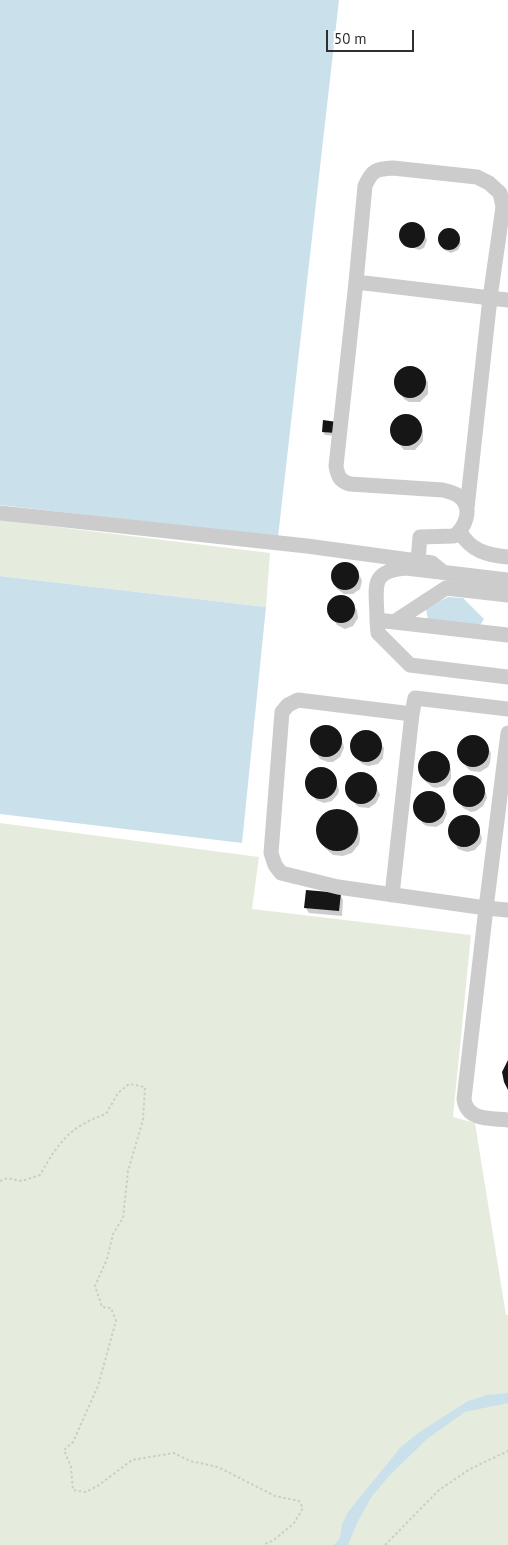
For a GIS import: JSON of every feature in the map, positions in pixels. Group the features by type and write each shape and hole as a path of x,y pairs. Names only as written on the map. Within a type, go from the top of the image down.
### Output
{"lane":[{"path":"423,566 420,537 454,536 464,526 467,508 490,298 503,207 500,193 477,177 381,168 374,171 365,186 336,466 339,478 350,484 443,490 453,493 462,499 467,508"},
{"path":"356,282 508,300"},
{"path":"0,513 307,546 423,566 443,572 508,580"},
{"path":"460,532 464,539 477,550 485,554 508,557"},
{"path":"423,566 394,569 379,576 377,585 378,632 410,665 508,677"},
{"path":"394,622 446,588 508,596"},
{"path":"377,620 508,635"},
{"path":"392,895 412,714 416,698 508,709"},
{"path":"412,714 298,700 288,705 282,712 271,853 275,865 281,873 338,887 508,910"},
{"path":"508,733 506,768 486,908 464,1099 465,1107 470,1113 478,1116 508,1120"}],"path":[{"path":"0,1181 7,1178 22,1181 40,1175 66,1136 93,1118 106,1114 118,1093 129,1084 145,1087 143,1120 128,1171 123,1218 114,1234 107,1259 95,1286 102,1307 111,1308 116,1320 98,1386 73,1442 64,1450 71,1467 73,1490 86,1492 99,1485 132,1460 174,1453 190,1461 218,1467 275,1496 299,1501 302,1508 294,1523 274,1540 263,1545"},
{"path":"384,1545 439,1490 470,1469 508,1451"}],"green space":[{"path":"0,520 270,553 266,607 0,576"},
{"path":"0,823 259,857 252,909 471,935 453,1117 475,1123 506,1315 508,1315 508,1545 0,1545"}],"water":[{"path":"0,0 339,0 278,537 0,505"},
{"path":"0,576 266,607 242,843 0,814"},
{"path":"448,597 463,598 484,619 479,627 428,620 426,608"},
{"path":"508,1393 508,1403 465,1412 427,1439 389,1476 372,1496 357,1523 348,1545 334,1545 340,1538 342,1524 348,1512 400,1448 418,1433 468,1401 487,1395"}],"building":[{"path":"412,222 422,225 425,235 422,245 412,248 402,245 399,235 402,225"},
{"path":"449,228 457,231 460,239 457,247 449,250 441,247 438,239 441,231"},
{"path":"410,366 416,367 421,371 425,376 425,388 421,393 416,397 410,398 404,397 399,393 395,388 394,382 395,376 399,371 404,367"},
{"path":"406,414 412,415 417,419 421,424 421,436 417,441 412,445 406,446 400,445 395,441 391,436 390,430 391,424 395,419 400,415"},
{"path":"323,420 337,422 336,433 322,432"},
{"path":"345,562 355,566 359,576 355,586 345,590 335,586 331,576 335,566"},
{"path":"341,595 351,599 355,609 351,619 341,623 331,619 327,609 331,599"},
{"path":"326,725 337,730 342,741 337,752 326,757 315,752 310,741 315,730"},
{"path":"366,730 377,735 382,746 377,757 366,762 355,757 350,746 355,735"},
{"path":"473,735 484,740 489,751 484,762 473,767 462,762 457,751 462,740"},
{"path":"434,751 445,756 450,767 445,778 434,783 423,778 418,767 423,756"},
{"path":"321,767 332,772 337,783 332,794 321,799 310,794 305,783 310,772"},
{"path":"361,772 372,777 377,788 372,799 361,804 350,799 345,788 350,777"},
{"path":"469,775 480,780 485,791 480,802 469,807 458,802 453,791 458,780"},
{"path":"429,791 440,796 445,807 440,818 429,823 418,818 413,807 418,796"},
{"path":"341,809 349,812 355,818 358,830 355,842 349,848 333,851 325,848 319,842 316,826 319,818 325,812"},
{"path":"464,815 475,820 480,831 475,842 464,847 453,842 448,831 453,820"},
{"path":"306,890 341,893 339,911 304,908"},
{"path":"508,1060 508,1090 502,1072"}]}
